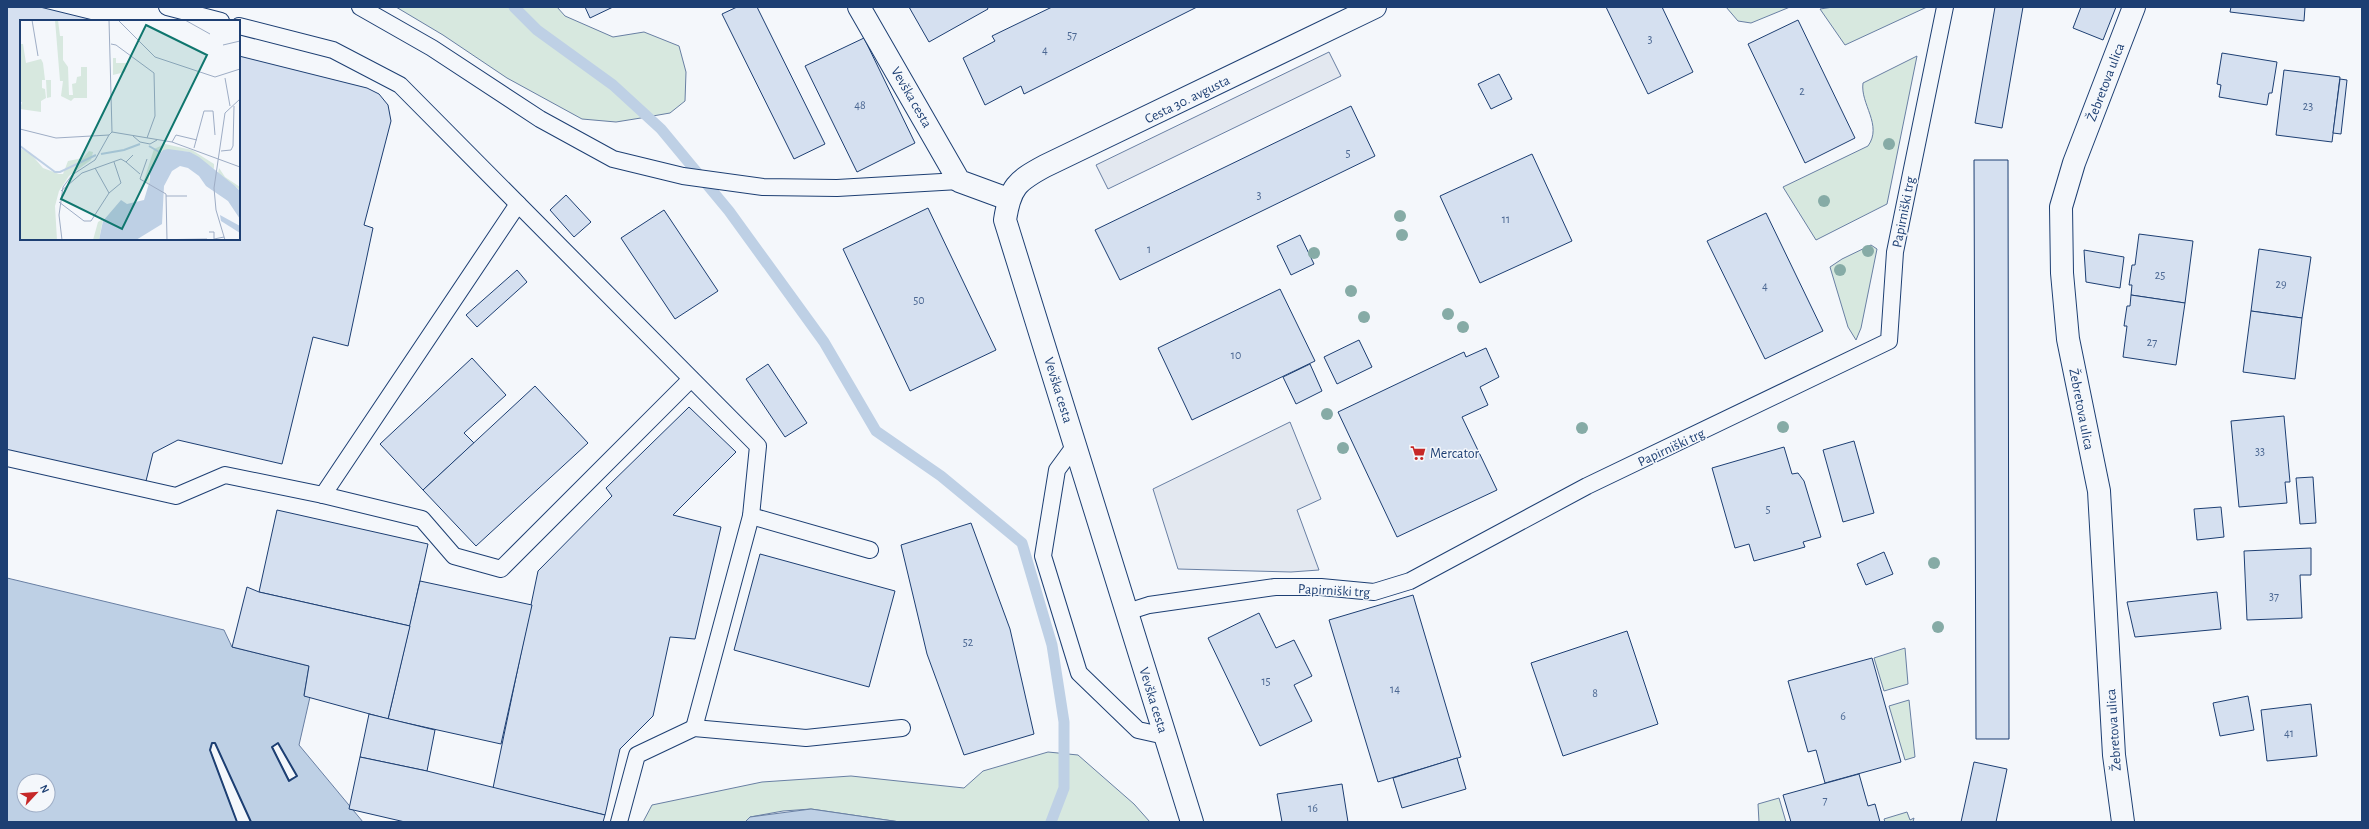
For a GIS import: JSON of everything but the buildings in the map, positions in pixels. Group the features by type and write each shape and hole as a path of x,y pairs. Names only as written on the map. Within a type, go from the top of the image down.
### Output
{"street":[{"name":"Vevška cesta","path":"859,7 959,181"},
{"name":"Cesta 30. avgusta","path":"1008,199 1021,179 1045,166 1375,7"},
{"name":"Žebretova ulica","path":"2123,822 2114,755 2099,491 2068,339 2062,273 2062,207 2074,163 2134,7"},
{"path":"959,181 1008,199"},
{"name":"Vevška cesta","path":"1008,199 1005,220 1076,444 1192,822"}],"lane":[{"path":"166,7 217,20"},
{"path":"360,7 432,48 540,119 613,159 684,176 763,186 837,188 959,181"},
{"name":"Papirniški trg","path":"1127,612 1149,605 1274,587 1321,588 1374,592 1410,581 1587,486 1889,341 1895,252 1944,7"},
{"path":"240,26 333,50 400,84 758,446 751,516 694,728"},
{"path":"323,494 518,204"},
{"path":"7,458 176,496 225,475 323,494 422,519 454,556 500,569 691,379"},
{"path":"1076,444 1057,470 1043,556 1067,637 1079,674 1138,730 1165,736"},
{"path":"751,516 870,550"},
{"path":"619,822 638,756 694,728 806,738 902,728"}],"shaded area":[{"path":"396,7 557,7 565,16 613,37 644,32 679,46 686,72 685,101 670,113 616,122 582,119 507,78 443,35"},
{"path":"1726,7 1790,7 1751,23 1738,21"},
{"path":"1833,7 1927,7 1845,45 1820,9"},
{"path":"1329,52 1341,76 1108,189 1096,165"},
{"path":"1917,56 1887,204 1816,240 1783,187 1868,146 1872,138 1873,130 1863,91 1863,83"},
{"path":"1871,245 1877,249 1861,328 1856,340 1848,327 1830,267 1842,259"},
{"path":"1290,422 1321,499 1297,510 1319,570 1291,572 1178,569 1153,489"},
{"path":"1905,648 1908,684 1884,691 1874,658"},
{"path":"1909,700 1915,757 1905,760 1889,706"},
{"path":"1048,752 1078,755 1134,804 1150,822 900,822 811,809 783,811 750,817 745,822 643,822 652,805 762,782 851,776 964,788 983,771"},
{"path":"1779,798 1786,822 1759,822 1758,804"},
{"path":"1907,812 1910,820 1914,818 1913,822 1885,822 1884,819"}],"water":[{"path":"7,578 224,630 232,647 309,666 304,695 310,697 299,745 363,822 251,822 215,743 212,743 210,750 237,822 7,822","holes":["278,743 297,776 289,780 272,747"]},
{"path":"811,809 900,822 745,822 750,817"}],"waterway":[{"path":"514,7 537,30 613,85 661,129 729,211 824,342 876,431 941,476 1022,543 1052,645 1064,722 1064,788 1051,822"}],"wall":[{"path":"237,822 210,750 212,743 215,743 251,822"},
{"path":"278,743 297,776 289,781 272,747 278,743"}],"place":[{"name":"Mercator","path":"1418,453"}]}
